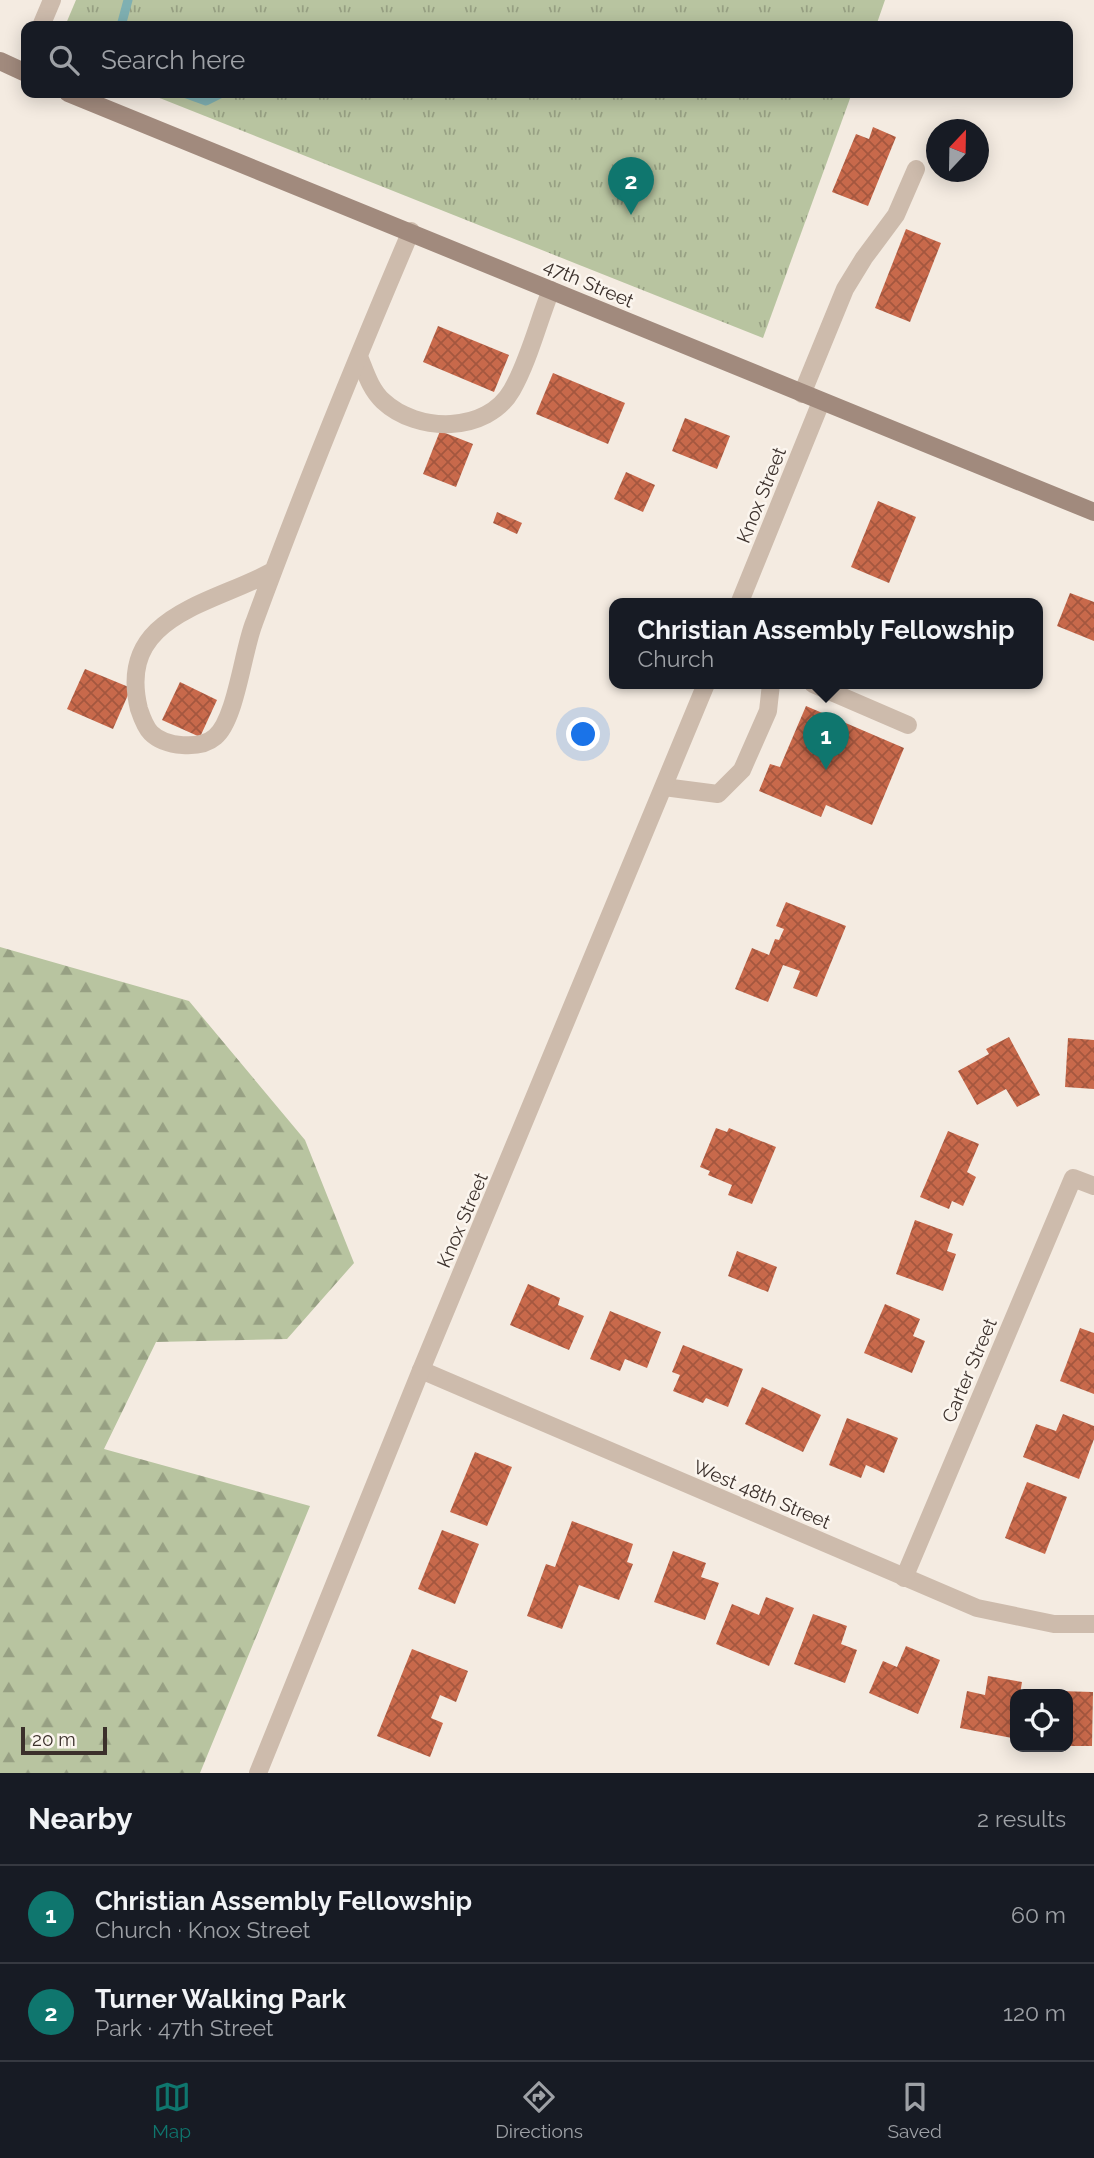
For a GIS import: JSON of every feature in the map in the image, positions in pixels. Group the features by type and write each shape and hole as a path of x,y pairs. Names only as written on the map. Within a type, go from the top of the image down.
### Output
{"main road":[{"path":"0,61 21,67"},
{"name":"47th Street","path":"80,98 1094,512"}],"street":[{"path":"43,21 52,0"},
{"path":"802,394 845,289 896,215 916,169"},
{"path":"273,571 174,615 142,646 136,668 139,710 151,733 163,740 199,746 216,737 227,719 250,632 273,571 411,231"},
{"path":"360,359 373,390 385,403 439,424 462,424 481,417 511,392 551,290"},
{"name":"Knox Street","path":"741,598 821,402"},
{"name":"Knox Street","path":"258,1773 421,1370 704,689"},
{"path":"664,787 718,794 743,770 768,711 770,689"},
{"path":"825,689 908,725"},
{"name":"Carter Street","path":"904,1578 1073,1178 1094,1186"},
{"name":"West 48th Street","path":"421,1370 977,1608 1054,1624 1094,1624"}],"green space":[{"path":"76,0 885,0 878,21 67,21"},
{"path":"160,98 850,98 763,338"},
{"path":"0,947 189,1001 305,1140 354,1263 287,1339 156,1342 104,1449 310,1506 200,1773 0,1773"}],"building":[{"path":"873,127 896,137 868,206 832,192 856,134 869,139"},
{"path":"906,229 941,243 910,322 875,308"},
{"path":"438,326 509,355 494,392 423,362"},
{"path":"553,373 625,403 608,444 536,414"},
{"path":"685,418 730,436 717,469 672,451"},
{"path":"440,431 473,444 456,487 423,474"},
{"path":"626,472 655,485 643,512 614,499"},
{"path":"878,501 916,517 889,583 851,567"},
{"path":"497,512 522,523 517,534 493,523"},
{"path":"1070,593 1094,602 1094,641 1057,626"},
{"path":"85,669 131,688 113,729 67,709"},
{"path":"180,682 217,700 200,737 162,720"},
{"path":"806,706 904,748 872,825 826,805 821,817 759,791 770,764 780,767"},
{"path":"786,902 846,926 817,997 793,988 800,971 783,965 768,1002 735,989 752,948 769,955 775,939 779,940 784,929 776,926"},
{"path":"1009,1037 1040,1095 1017,1107 1006,1089 977,1105 958,1071 989,1054 986,1049"},
{"path":"1068,1038 1094,1040 1094,1089 1065,1087"},
{"path":"716,1128 727,1132 729,1128 776,1147 752,1204 728,1195 732,1185 708,1175 710,1171 700,1167"},
{"path":"948,1131 979,1144 967,1172 976,1177 963,1206 952,1201 949,1209 920,1197"},
{"path":"915,1220 953,1234 947,1251 956,1254 943,1291 896,1274"},
{"path":"737,1251 777,1267 768,1292 728,1276"},
{"path":"528,1284 560,1298 558,1305 584,1316 569,1350 510,1325"},
{"path":"885,1304 920,1319 913,1336 925,1341 912,1373 864,1353"},
{"path":"610,1311 661,1332 647,1368 625,1359 620,1371 590,1359"},
{"path":"1080,1328 1094,1333 1094,1394 1060,1381"},
{"path":"683,1345 743,1369 728,1407 706,1398 703,1403 673,1391 680,1375 672,1372"},
{"path":"762,1387 821,1415 803,1452 745,1424"},
{"path":"1063,1414 1094,1426 1094,1439 1079,1479 1023,1457 1036,1424 1056,1431"},
{"path":"847,1418 898,1438 884,1473 866,1465 861,1478 829,1465"},
{"path":"475,1452 512,1467 487,1526 450,1512"},
{"path":"1027,1482 1067,1497 1045,1554 1005,1538"},
{"path":"572,1521 633,1544 627,1562 633,1564 619,1600 579,1585 562,1629 527,1616 546,1564 555,1567"},
{"path":"442,1530 479,1544 455,1604 418,1589"},
{"path":"673,1551 706,1563 701,1577 719,1583 705,1620 654,1602"},
{"path":"766,1597 794,1608 769,1666 716,1644 732,1604 759,1615"},
{"path":"813,1614 847,1626 841,1644 857,1650 845,1683 794,1664"},
{"path":"906,1646 940,1660 918,1714 869,1693 883,1661 897,1667"},
{"path":"412,1649 468,1671 456,1702 440,1695 431,1718 443,1723 430,1757 377,1736"},
{"path":"988,1676 1022,1682 1021,1689 1010,1689 1010,1738 960,1728 967,1691 985,1695"},
{"path":"1073,1691 1093,1692 1092,1746 1073,1746"}],"waterway":[{"path":"122,21 128,0"},
{"path":"198,98 206,101 212,98"}],"place":[{"name":"Turner Walking Park","path":"631,215"},
{"name":"Christian Assembly Fellowship","path":"826,770"}]}
